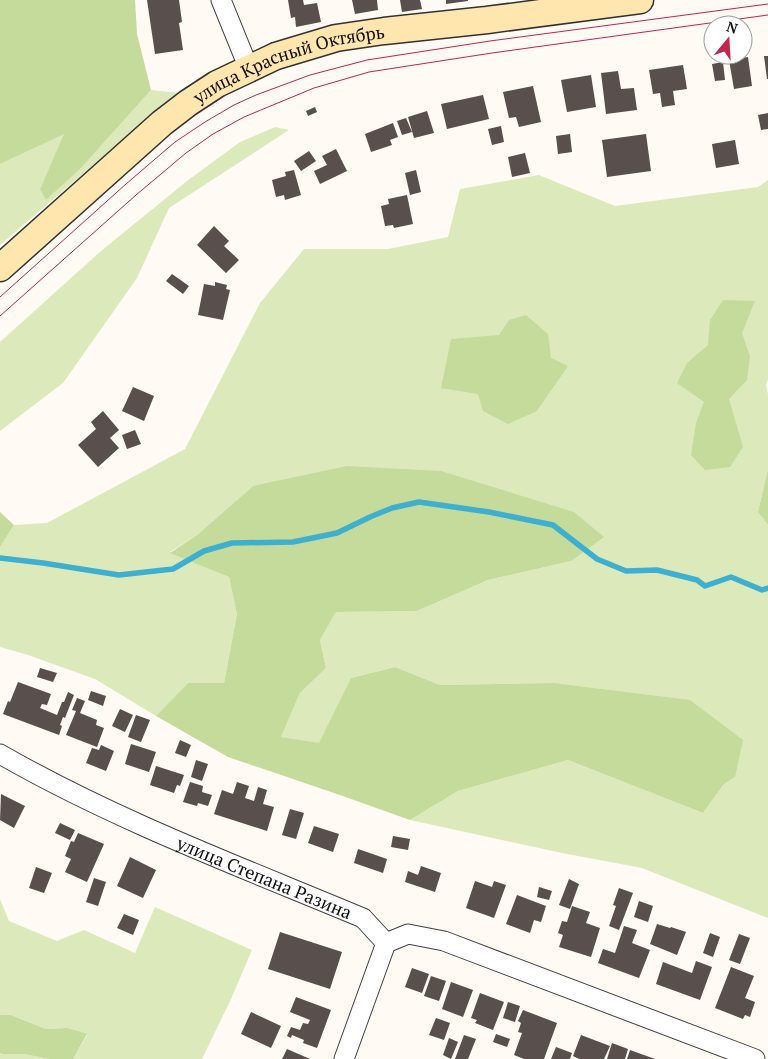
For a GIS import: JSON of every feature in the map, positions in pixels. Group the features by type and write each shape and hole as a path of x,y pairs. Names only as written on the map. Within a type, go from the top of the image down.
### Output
{"main road":[{"name":"улица Красный Октябрь","path":"0,268 162,123 188,103 217,84 276,56 336,38 487,20 571,4 640,0"}],"street":[{"path":"221,0 249,69"},
{"name":"улица Степана Разина","path":"0,754 40,777 159,834 363,918 386,943"},
{"path":"344,1059 386,943 408,934 444,941 755,1059"}],"green space":[{"path":"0,0 135,0 137,34 151,90 82,167 46,200 40,189 64,134 0,164"},
{"path":"151,90 179,93 0,245 0,164 65,133 40,189 46,199 82,167"},
{"path":"275,127 289,130 169,208 137,278 63,383 0,431 0,342 101,251 187,181 240,142"},
{"path":"539,175 615,206 758,187 768,180 768,379 766,385 768,394 768,469 758,512 768,525 768,918 642,868 562,853 410,820 458,791 568,760 703,813 724,784 735,777 553,683 440,685 395,667 351,678 319,744 281,737 300,693 326,668 320,640 336,612 417,611 488,580 571,561 253,486 197,535 170,552 229,577 237,614 224,683 188,683 156,716 95,679 0,647 0,547 14,525 47,523 185,449 260,303 304,249 388,249 448,237 460,189"},
{"path":"723,300 755,301 742,333 750,356 747,380 729,399 743,447 730,467 705,470 691,455 696,423 704,402 677,383 687,363 708,345 710,320"},
{"path":"526,315 548,334 551,358 568,366 537,411 508,424 483,411 478,394 441,388 451,339 499,335 509,320"},
{"path":"347,466 441,471 574,512 604,537 571,561 488,580 417,611 336,612 320,640 326,668 300,693 281,737 319,743 351,678 395,667 440,685 553,683 690,700 743,740 735,777 724,784 703,813 568,760 458,791 410,820 228,757 156,716 188,683 224,683 237,614 229,577 170,553 197,535 253,486"},
{"path":"768,469 768,525 758,512"},
{"path":"0,512 14,525 0,547"},
{"path":"0,899 9,921 57,941 84,930 135,953 155,907 252,950 202,1059 73,1059 87,1035 68,1028 46,1029 11,1015 0,1015"},
{"path":"0,1015 11,1015 46,1029 68,1028 87,1034 73,1059 49,1059 24,1054 3,1054 0,1053"},
{"path":"0,1053 24,1054 49,1059 0,1059"}],"building":[{"path":"147,0 179,0 182,22 179,23 183,50 155,54"},
{"path":"288,0 303,0 304,5 317,3 321,22 296,27 295,17 291,18"},
{"path":"352,0 377,0 378,10 355,14"},
{"path":"400,0 420,0 422,9 402,12"},
{"path":"446,0 468,0 468,1 446,4"},
{"path":"764,56 768,56 768,79 767,79"},
{"path":"683,65 687,89 673,91 675,105 662,107 660,93 653,94 649,70"},
{"path":"712,65 723,65 725,80 715,81"},
{"path":"730,65 749,65 752,86 734,89"},
{"path":"618,71 621,89 634,88 637,110 606,114 601,73"},
{"path":"591,75 596,107 567,112 561,80"},
{"path":"533,86 541,122 519,127 516,117 509,118 503,92"},
{"path":"483,95 489,119 447,129 441,104"},
{"path":"315,107 317,112 308,116 306,111"},
{"path":"427,111 434,133 414,138 408,117"},
{"path":"768,113 768,129 761,130 758,115"},
{"path":"406,118 412,132 402,135 397,121"},
{"path":"393,123 398,137 390,140 392,145 371,152 365,134"},
{"path":"501,126 504,142 492,145 488,129"},
{"path":"570,134 572,152 558,154 556,136"},
{"path":"646,134 651,171 607,177 602,140"},
{"path":"735,140 739,164 716,168 712,144"},
{"path":"336,149 347,171 320,184 314,171 327,165 322,156"},
{"path":"309,151 316,161 301,171 294,161"},
{"path":"525,153 530,173 512,177 508,157"},
{"path":"294,170 301,195 285,200 284,195 276,197 272,180 286,176 285,172"},
{"path":"416,170 421,192 410,195 405,173"},
{"path":"407,195 413,224 394,228 393,225 385,226 381,206 389,204 388,199"},
{"path":"214,226 229,241 224,246 239,260 226,273 197,245"},
{"path":"172,274 189,286 183,294 166,281"},
{"path":"215,282 227,285 226,289 230,290 223,320 198,315 204,284 215,286"},
{"path":"133,387 154,396 144,421 122,411"},
{"path":"103,411 119,430 110,438 119,448 98,467 78,445 96,429 91,422"},
{"path":"135,430 141,444 127,449 122,435"},
{"path":"40,668 57,673 53,682 37,677"},
{"path":"18,682 51,694 47,705 42,704 40,708 57,715 68,692 74,695 65,718 63,717 60,725 62,726 59,735 3,714"},
{"path":"91,691 106,696 103,706 88,700"},
{"path":"77,698 85,701 80,713 97,720 96,725 104,728 97,747 66,735 76,711 72,710"},
{"path":"120,709 133,715 125,732 112,726"},
{"path":"136,715 150,720 141,742 128,737"},
{"path":"180,740 191,745 186,757 175,753"},
{"path":"131,744 156,752 149,772 125,764"},
{"path":"101,745 114,751 106,771 86,763 92,748 99,750"},
{"path":"196,760 208,764 202,781 191,777"},
{"path":"156,766 184,775 180,786 177,785 174,793 150,785"},
{"path":"190,782 203,786 202,792 212,795 208,806 198,803 197,806 183,802"},
{"path":"237,782 249,786 245,798 254,801 258,787 267,790 263,804 274,807 267,831 214,814 222,790 233,794"},
{"path":"1,794 25,806 14,828 0,820"},
{"path":"290,809 304,813 296,839 282,835"},
{"path":"60,823 75,830 70,840 55,833"},
{"path":"314,826 339,834 333,852 308,843"},
{"path":"78,833 104,844 87,882 65,872 71,859 65,856 71,841 74,842"},
{"path":"393,836 410,839 408,850 391,847"},
{"path":"358,849 387,859 383,873 354,863"},
{"path":"130,857 156,870 143,898 117,886"},
{"path":"421,866 441,873 435,892 405,882 408,871 418,875"},
{"path":"36,867 52,873 44,893 29,888"},
{"path":"94,878 106,882 98,906 86,902"},
{"path":"569,879 579,884 570,909 559,905"},
{"path":"475,881 492,887 494,881 506,885 494,918 466,908"},
{"path":"539,887 552,891 549,900 537,897"},
{"path":"619,888 633,893 619,930 609,926 616,906 613,905"},
{"path":"517,895 546,906 541,922 534,920 530,933 506,924"},
{"path":"639,901 653,906 648,922 634,917"},
{"path":"572,906 590,912 586,923 600,928 591,957 559,947 563,935 558,933 562,921 567,922"},
{"path":"124,914 139,920 133,935 117,928"},
{"path":"657,924 686,932 677,955 650,944"},
{"path":"624,926 637,930 632,943 650,950 639,978 598,963 603,949 615,953"},
{"path":"280,932 342,952 330,989 268,969"},
{"path":"710,933 720,937 713,957 703,953"},
{"path":"739,934 750,938 740,964 729,960"},
{"path":"696,961 712,967 700,1000 656,984 663,962 692,973"},
{"path":"731,967 754,976 745,998 755,1002 750,1017 745,1015 743,1019 715,1008"},
{"path":"412,968 429,974 422,993 405,987"},
{"path":"431,976 446,981 439,1001 424,996"},
{"path":"451,982 473,990 463,1017 442,1009"},
{"path":"480,993 504,1002 493,1030 475,1023 477,1020 471,1018"},
{"path":"296,997 331,1010 317,1048 303,1043 304,1040 292,1035 291,1038 287,1036 291,1027 300,1030 303,1023 308,1024 310,1020 290,1012"},
{"path":"508,1002 520,1006 515,1022 503,1018"},
{"path":"523,1010 557,1023 544,1059 524,1059 514,1055 522,1033 518,1032 521,1023 518,1021"},
{"path":"251,1012 281,1026 271,1048 241,1034"},
{"path":"436,1018 450,1023 444,1040 429,1035"},
{"path":"496,1034 510,1039 507,1047 493,1042"},
{"path":"464,1035 476,1039 468,1059 455,1059"},
{"path":"581,1035 610,1046 604,1059 579,1059 573,1056"},
{"path":"449,1038 458,1042 451,1059 443,1055"},
{"path":"612,1043 628,1049 625,1059 607,1059"},
{"path":"556,1047 572,1053 570,1059 551,1059"},
{"path":"287,1049 310,1059 282,1059"},
{"path":"630,1050 655,1059 627,1059"}],"waterway":[{"path":"0,558 119,575 173,569 204,551 232,543 293,542 337,533 392,508 419,502 489,512 553,525 597,559 626,571 657,570 697,580 705,586 731,577 762,590 768,588"}],"tram line":[{"path":"0,297 175,142 234,105 256,95 310,75 367,60 490,41 768,4"},
{"path":"0,316 186,153 213,134 244,117 314,88 369,72 768,15"}]}
